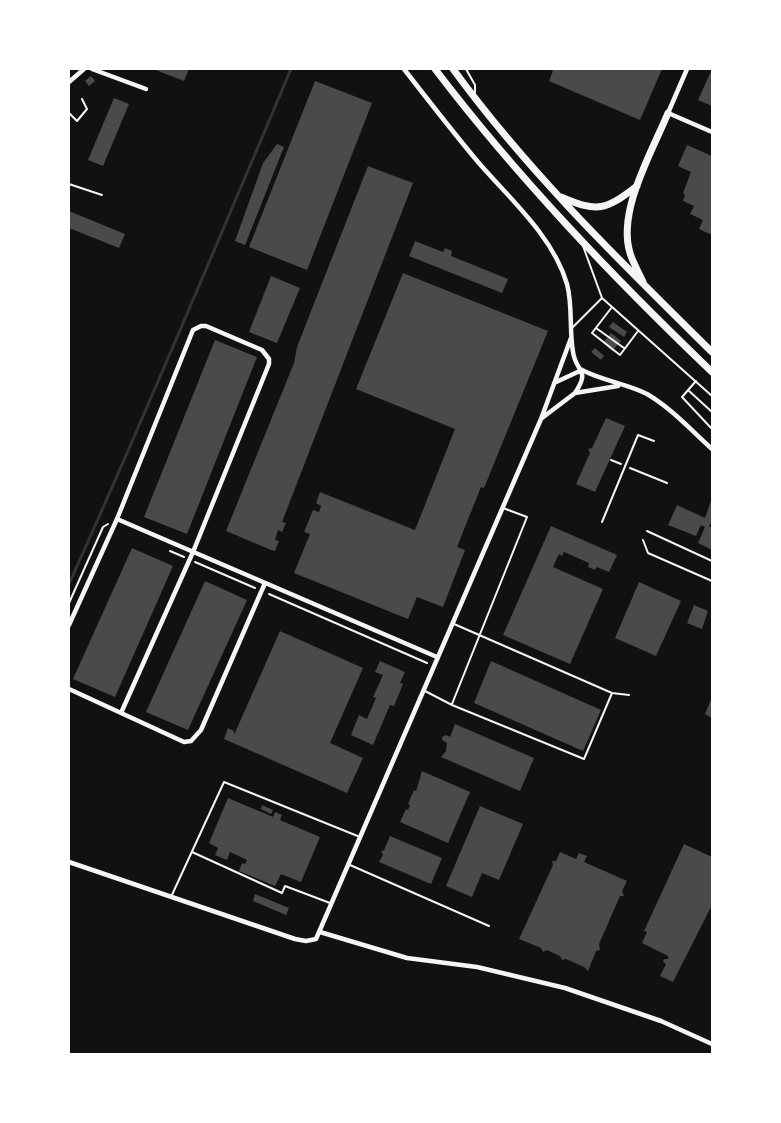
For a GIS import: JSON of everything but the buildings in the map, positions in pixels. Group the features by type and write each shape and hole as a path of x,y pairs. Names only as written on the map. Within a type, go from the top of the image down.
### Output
{"highway":[{"path":"435,69 519,174 652,314 712,372"},
{"path":"453,69 476,100 558,196 712,352"},
{"path":"645,286 630,253 627,221 637,186 668,113"},
{"path":"558,196 586,207 601,208 616,203 637,186"}],"street":[{"path":"69,82 84,69"},
{"path":"92,69 146,89"},
{"path":"404,69 550,249 567,284 573,354 582,370 582,382 575,393 541,419"},
{"path":"687,69 668,113 712,132"},
{"path":"69,625 117,519 193,330 206,326 256,347 266,354 269,364 193,552 122,713"},
{"path":"69,862 302,941 313,940 320,932 541,419 571,338"},
{"path":"554,384 582,370"},
{"path":"582,370 600,379 645,393 661,404 712,449"},
{"path":"575,393 620,386"},
{"path":"117,519 437,658"},
{"path":"69,689 184,742 197,737 265,583"},
{"path":"320,932 406,958 477,967 565,988 661,1021 712,1044"}],"lane":[{"path":"466,69 475,85 476,100"},
{"path":"69,113 77,121 87,109 82,99"},
{"path":"69,184 102,195"},
{"path":"582,242 602,298 712,396"},
{"path":"572,328 602,298"},
{"path":"612,307 592,334 620,355 638,330"},
{"path":"596,328 624,348"},
{"path":"696,381 682,397 712,429"},
{"path":"688,390 712,412"},
{"path":"602,522 638,435 654,441"},
{"path":"452,704 478,634 527,517 502,508"},
{"path":"647,531 712,561"},
{"path":"643,540 648,553 712,581"},
{"path":"452,623 612,693 629,696"},
{"path":"423,690 584,759 612,693"},
{"path":"171,897 224,782 360,837"},
{"path":"192,852 282,893 284,886 332,904"},
{"path":"348,864 489,926"}],"path":[{"path":"611,460 667,483"},
{"path":"69,603 103,527 105,524 114,526"},
{"path":"164,548 434,666"}],"waterway":[{"path":"69,584 154,392 291,69"}]}
